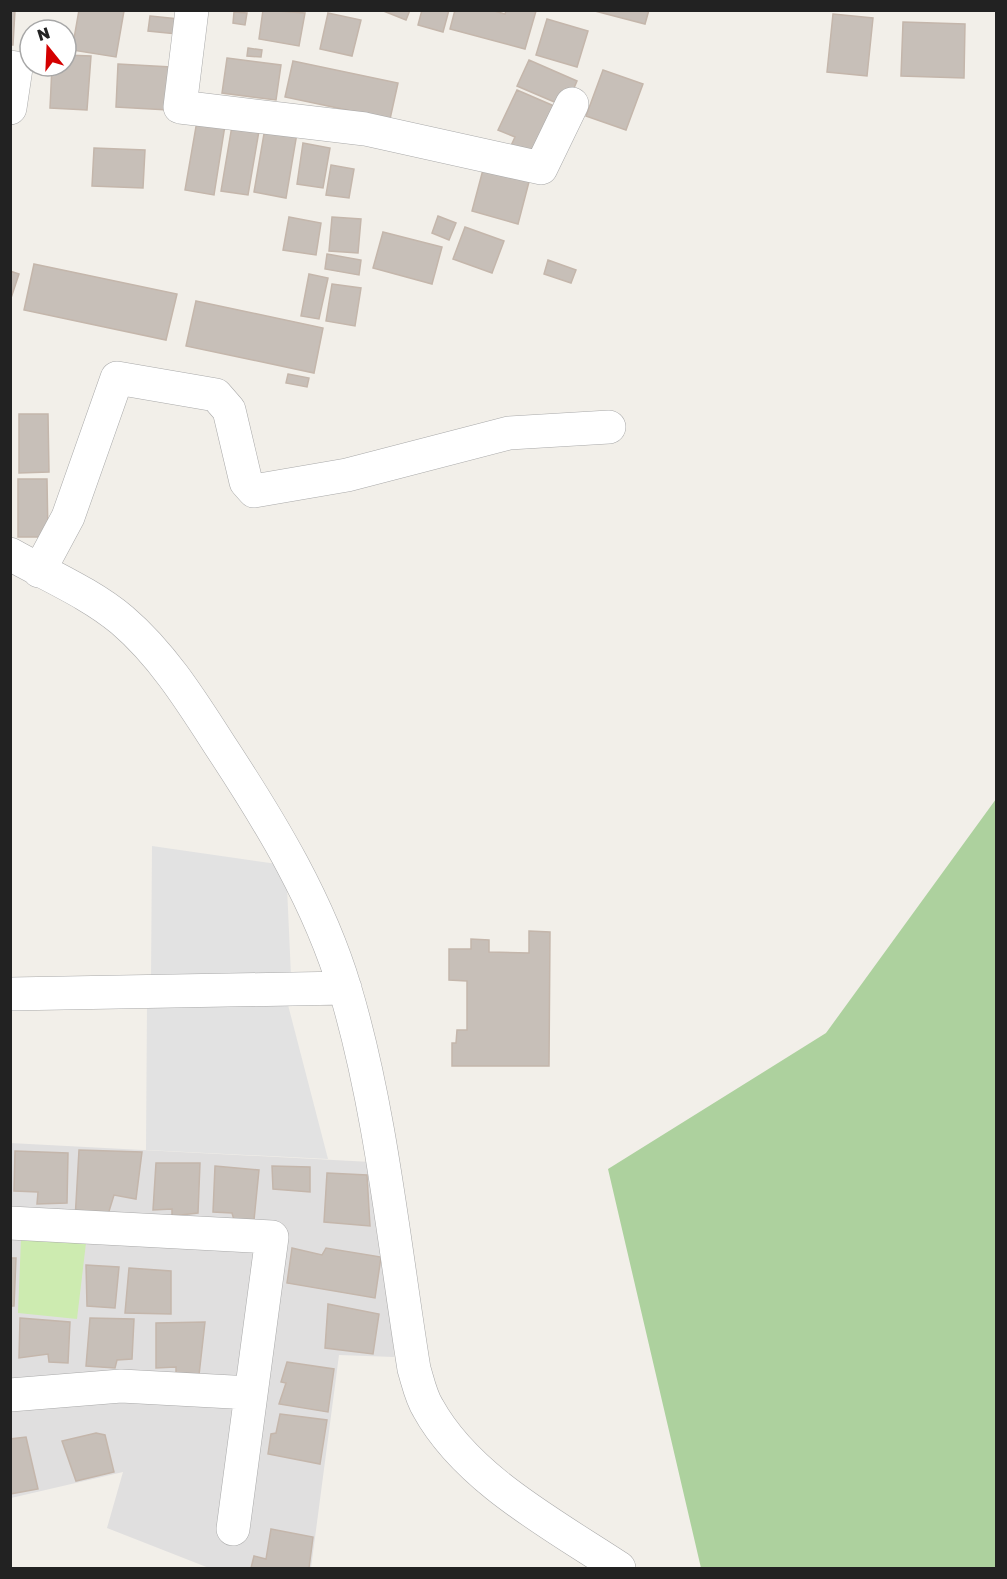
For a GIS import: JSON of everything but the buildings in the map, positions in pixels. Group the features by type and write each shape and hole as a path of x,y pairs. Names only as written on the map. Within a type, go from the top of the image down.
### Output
{"street":[{"path":"192,10 180,107 364,129 541,168 572,104"},
{"path":"10,67 16,68 10,108"},
{"path":"39,571 68,517 117,378 216,395 229,410 246,482 254,491 347,475 509,432 609,427"},
{"path":"10,555 119,618 144,640 174,677 238,772 308,892 345,988 372,1106 414,1369 427,1407 450,1440 501,1490 619,1569"},
{"path":"10,994 345,988"},
{"path":"10,1223 272,1237 232,1529"},
{"path":"10,1395 121,1386 251,1393"}],"shaded area":[{"path":"152,846 277,864 287,887 291,976 151,978"},
{"path":"287,1001 328,1159 146,1150 147,1006"},
{"path":"10,1143 371,1162 391,1289 394,1357 339,1355 311,1568 209,1568 107,1528 123,1472 11,1498"}],"green space":[{"path":"996,799 996,1568 701,1568 608,1169 826,1033"},
{"path":"21,1239 86,1243 77,1319 18,1313"}]}
